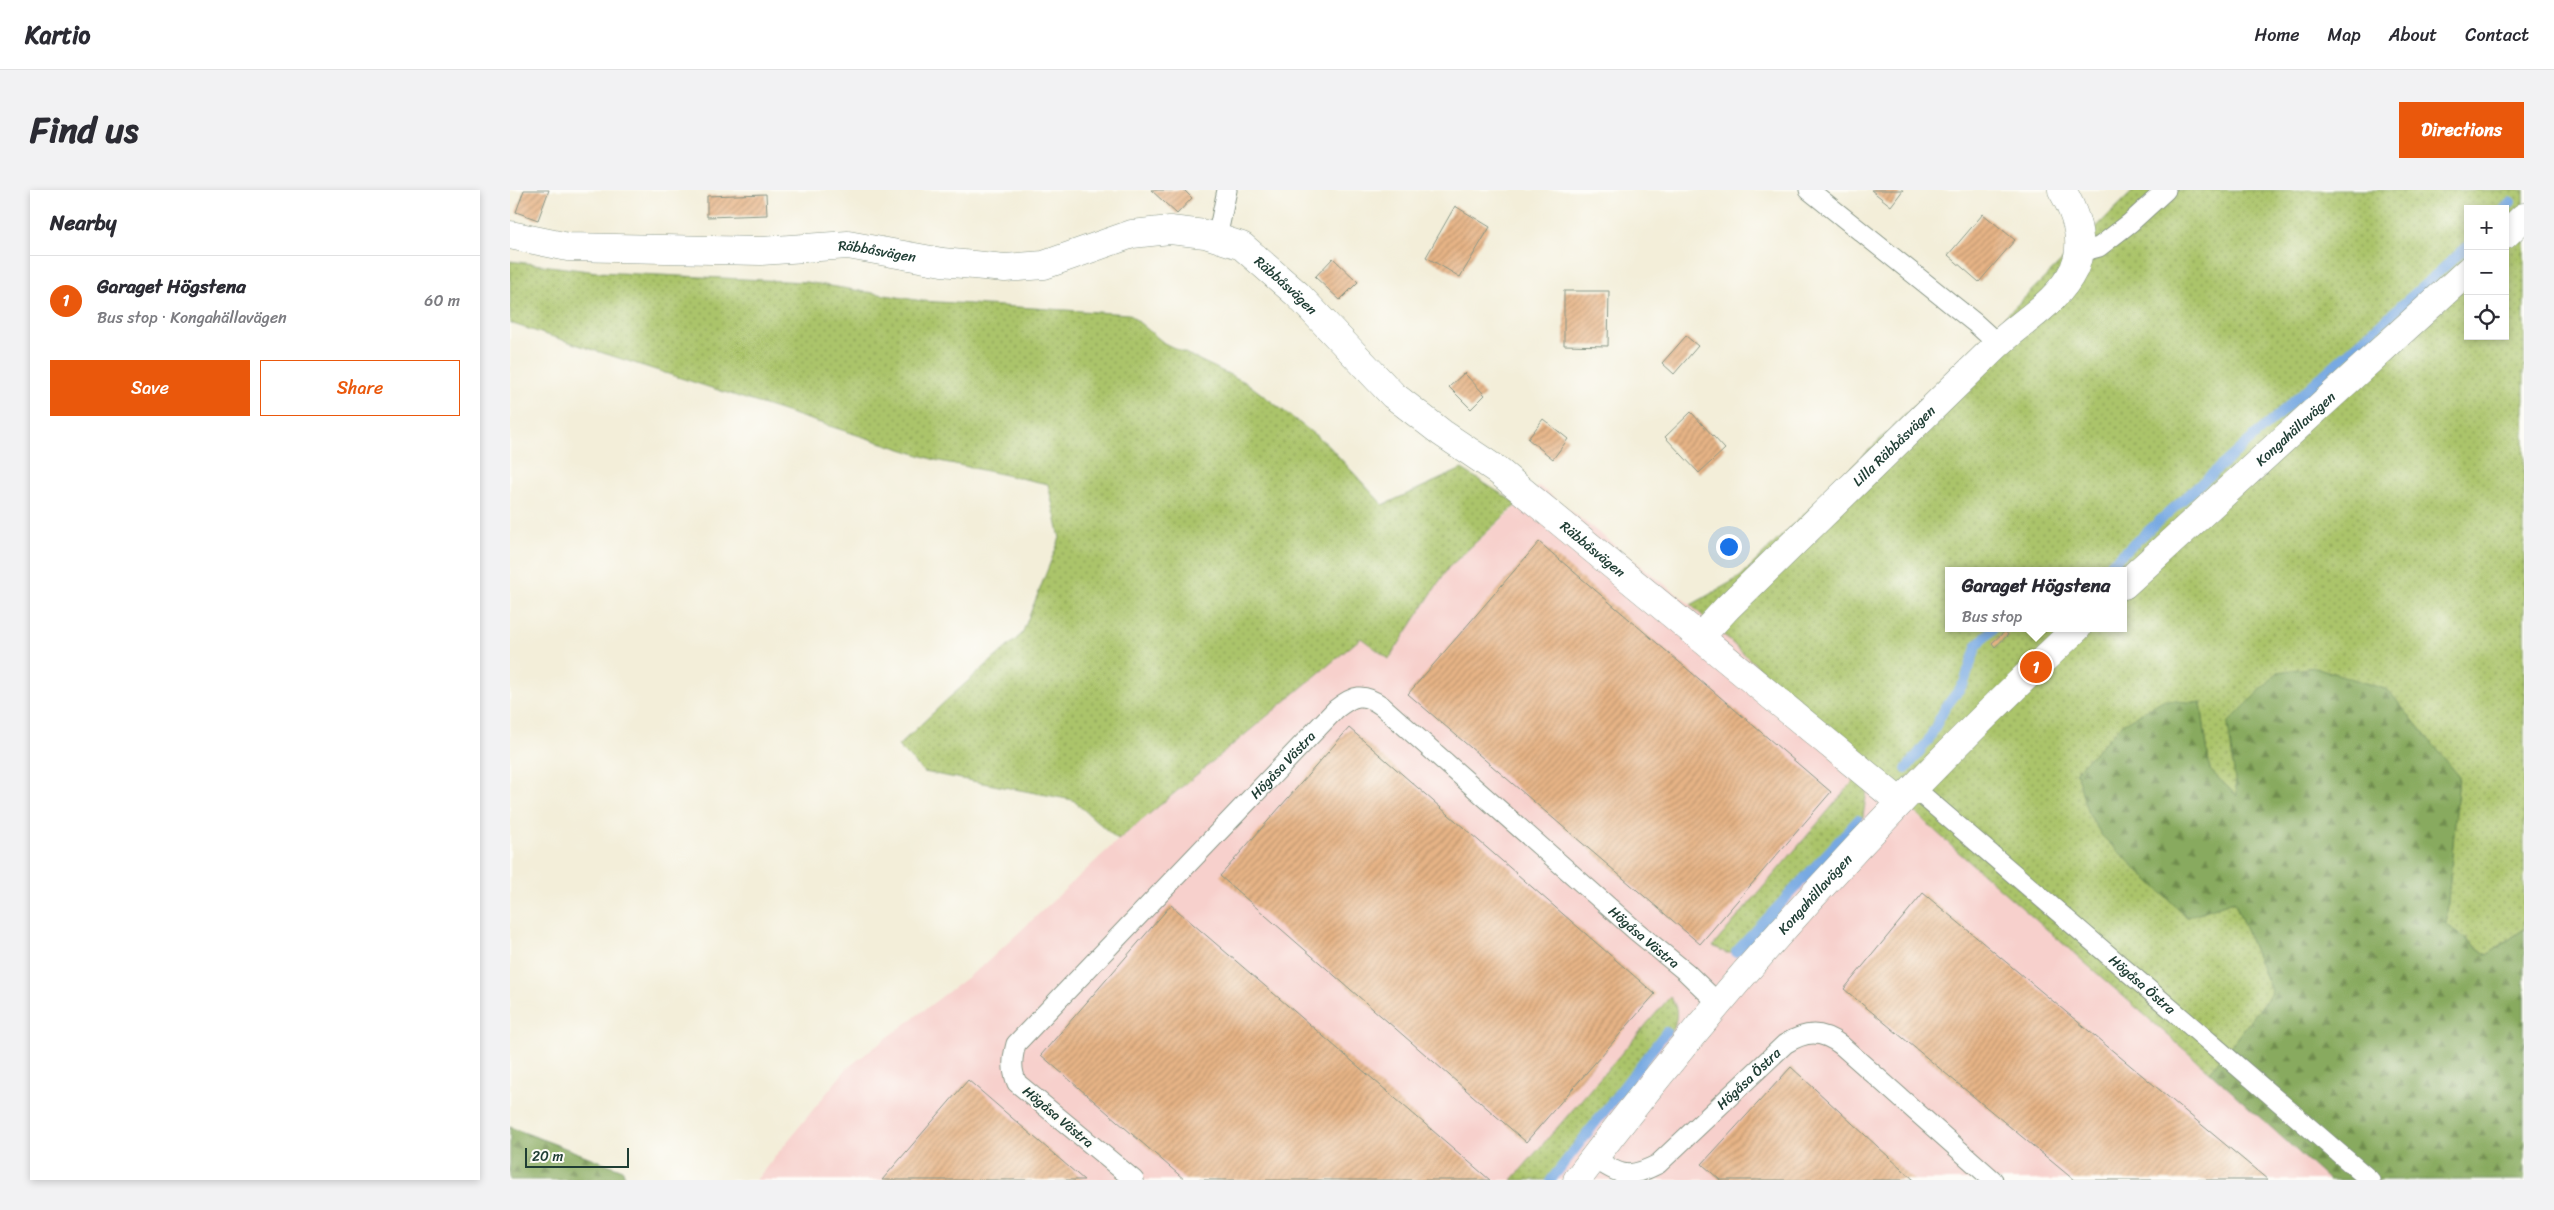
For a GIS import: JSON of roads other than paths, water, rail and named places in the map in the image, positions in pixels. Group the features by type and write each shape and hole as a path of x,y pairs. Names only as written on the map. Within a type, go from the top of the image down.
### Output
{"street":[{"path":"2062,190 2073,209 2078,230 2080,252"},
{"path":"2509,231 2524,217"},
{"name":"Räbbåsvägen","path":"510,235 568,247 760,251 848,245 942,262 1005,268 1044,265 1132,234 1170,230 1205,234 1242,246 1297,294 1393,396 1442,433 1497,470 1653,600 1907,795"},
{"name":"Lilla Räbbåsvägen","path":"1701,636 1727,608 1998,344 2056,295 2073,270 2080,252"},
{"name":"Kongahällavägen","path":"2127,582 2464,275"},
{"name":"Kongahällavägen","path":"1577,1180 1718,1003 1805,904 1907,795 2073,632"}],"lane":[{"path":"1217,238 1227,190"},
{"path":"1809,190 1975,323 1998,344"},
{"path":"2080,252 2099,247 2130,223 2166,190"},
{"name":"Högåsa Västra","path":"1134,1180 1018,1083 1012,1072 1012,1058 1016,1044 1329,716 1348,700 1359,696 1371,698 1382,706 1636,931 1686,972 1718,1003"},
{"name":"Högåsa Östra","path":"1907,795 2370,1180"},
{"name":"Högåsa Östra","path":"1593,1158 1620,1174 1642,1172 1658,1164 1785,1044 1798,1036 1809,1033 1821,1033 1841,1045 1993,1180"}],"waterway":[{"path":"2508,205 2511,202"},
{"path":"2107,567 2464,250"},
{"path":"1906,769 1928,741 1945,708 1964,683 1977,645 1990,632"},
{"path":"1736,952 1858,820"},
{"path":"1551,1180 1666,1032"}],"place":[{"name":"Garaget Högstena","path":"2036,667"}]}
